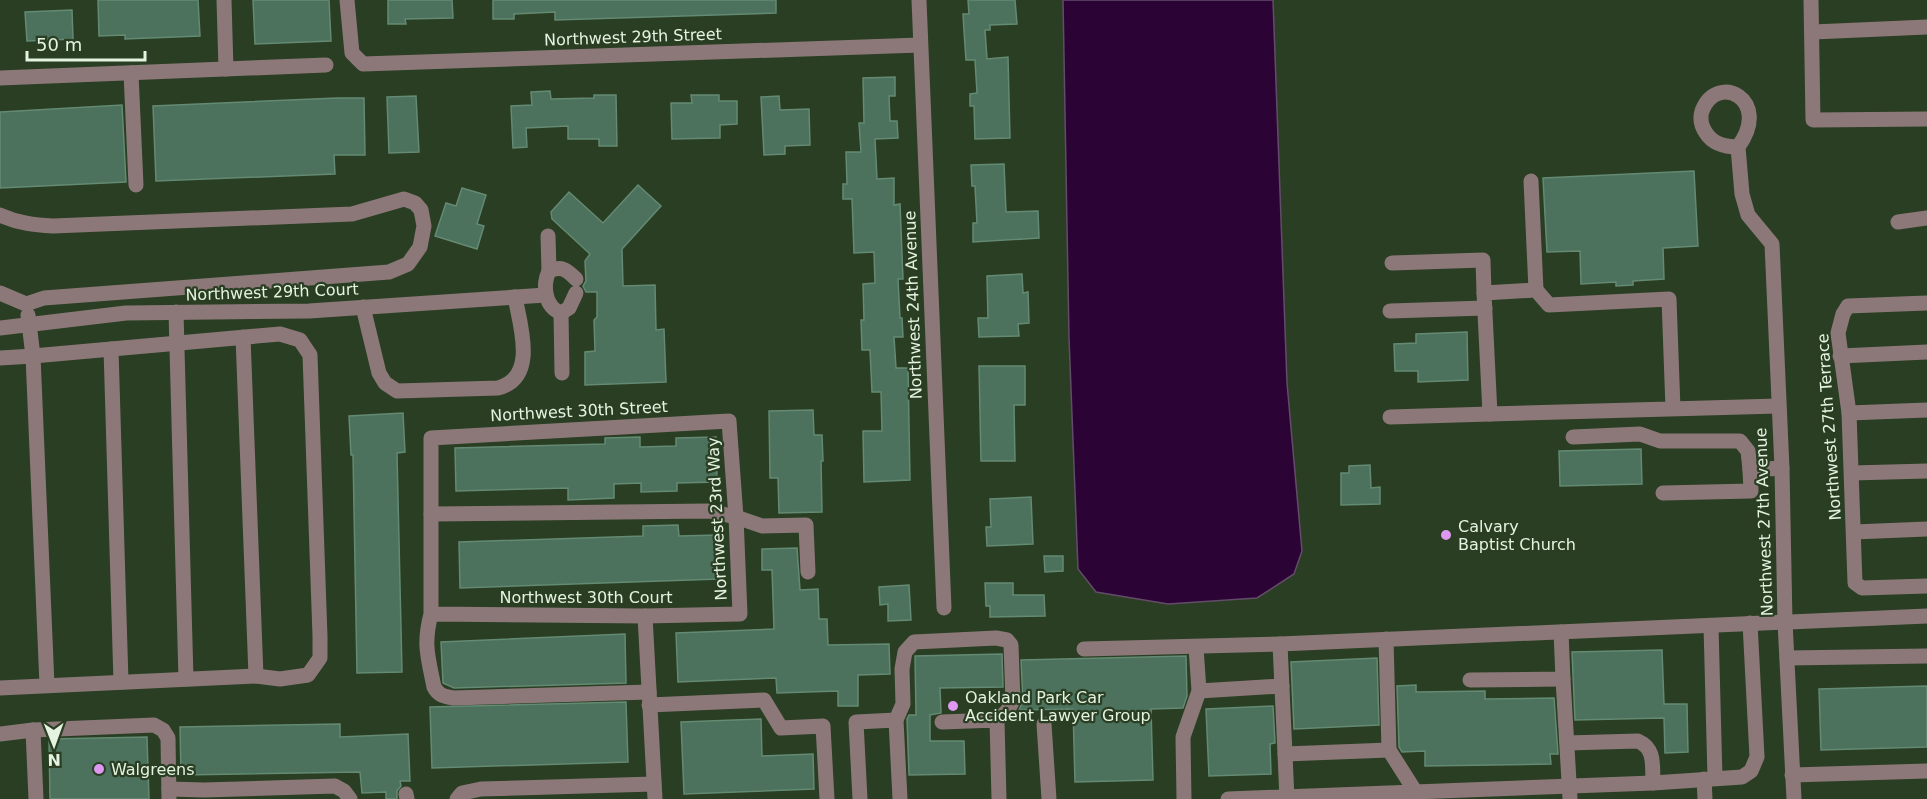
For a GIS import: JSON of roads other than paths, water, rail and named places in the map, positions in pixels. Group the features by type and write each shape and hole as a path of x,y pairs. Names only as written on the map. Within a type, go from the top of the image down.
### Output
{"street":[{"path":"224,0 225,69"},
{"name":"Northwest 29th Street","path":"347,0 352,53 363,64 920,45"},
{"name":"Northwest 24th Avenue","path":"919,0 944,608"},
{"path":"1811,0 1813,120 1927,119"},
{"path":"1813,32 1927,27"},
{"path":"0,78 326,65"},
{"path":"131,73 136,185"},
{"name":"Northwest 27th Avenue","path":"1738,147 1743,195 1748,215 1772,244 1782,468 1786,658 1794,799"},
{"path":"1531,181 1536,290 1550,304 1669,298 1673,409"},
{"path":"0,215 23,224 53,226 207,220 352,214 404,199 414,203 421,210 424,226 420,248 408,264 389,272 44,298 26,304 0,293"},
{"path":"1898,222 1927,218"},
{"path":"548,236 549,271 545,284 546,295 550,306 561,313"},
{"path":"1392,263 1483,260 1490,414"},
{"path":"549,271 555,268 566,270 576,286 569,308 561,313"},
{"path":"1390,311 1484,300 1536,290"},
{"name":"Northwest 29th Court","path":"0,328 126,313 309,311 546,295"},
{"path":"363,308 379,373 385,383 397,391 498,388 506,386 517,377 524,354 515,297"},
{"name":"Northwest 27th Terrace","path":"1927,303 1848,306 1843,314 1838,333 1849,413 1855,583 1862,588 1927,586"},
{"path":"26,304 33,356 47,686"},
{"path":"176,312 186,679"},
{"path":"561,313 562,373"},
{"path":"0,358 280,334 300,340 310,355 321,658 308,675 280,679 256,676 0,688"},
{"path":"243,337 256,676"},
{"path":"111,349 121,682"},
{"path":"1840,356 1927,352"},
{"path":"1390,417 1778,406"},
{"path":"1849,413 1927,410"},
{"name":"Northwest 30th Street","path":"431,514 431,438 729,421"},
{"name":"Northwest 23rd Way","path":"729,421 740,614"},
{"path":"1573,436 1640,434 1660,441 1740,441 1748,450 1751,491 1663,493"},
{"path":"1750,470 1782,468"},
{"path":"1852,473 1927,471"},
{"path":"807,572 806,525 762,526 709,511 431,514 431,614 425,646 434,687 442,696 453,698 764,700 781,728 823,726 827,799"},
{"path":"1854,532 1927,529"},
{"name":"Northwest 30th Court","path":"431,614 645,616 740,614"},
{"path":"457,799 462,793 481,789 654,791 645,616"},
{"path":"1084,649 1280,644 1927,616"},
{"path":"1228,799 1569,792 1742,777 1751,771 1757,757 1750,623"},
{"path":"1705,799 1710,778 1711,626"},
{"path":"1561,632 1569,792"},
{"path":"900,799 896,720 903,704 902,669 905,652 914,642 996,638 1007,640 1011,645 1012,701 1006,711 996,720 942,722"},
{"path":"1386,639 1389,750 1423,794"},
{"path":"1280,644 1287,798"},
{"path":"1184,799 1183,737 1199,691 1196,647"},
{"path":"1786,658 1927,656"},
{"path":"1470,680 1563,679"},
{"path":"1199,691 1282,686"},
{"path":"860,799 856,722 896,720"},
{"path":"996,720 999,799"},
{"path":"1044,724 1049,799"},
{"path":"0,734 33,730 154,725 164,730 168,738 169,794 205,795 334,786 344,791 350,799"},
{"path":"33,730 36,799"},
{"path":"1567,743 1638,741 1646,744 1650,751 1653,783"},
{"path":"1285,754 1389,750"},
{"path":"1792,775 1927,771"}],"place":[{"name":"Calvary Baptist Church","path":"1446,535"},
{"name":"Oakland Park Car Accident Lawyer Group","path":"953,706"},
{"name":"Walgreens","path":"99,769"}]}
